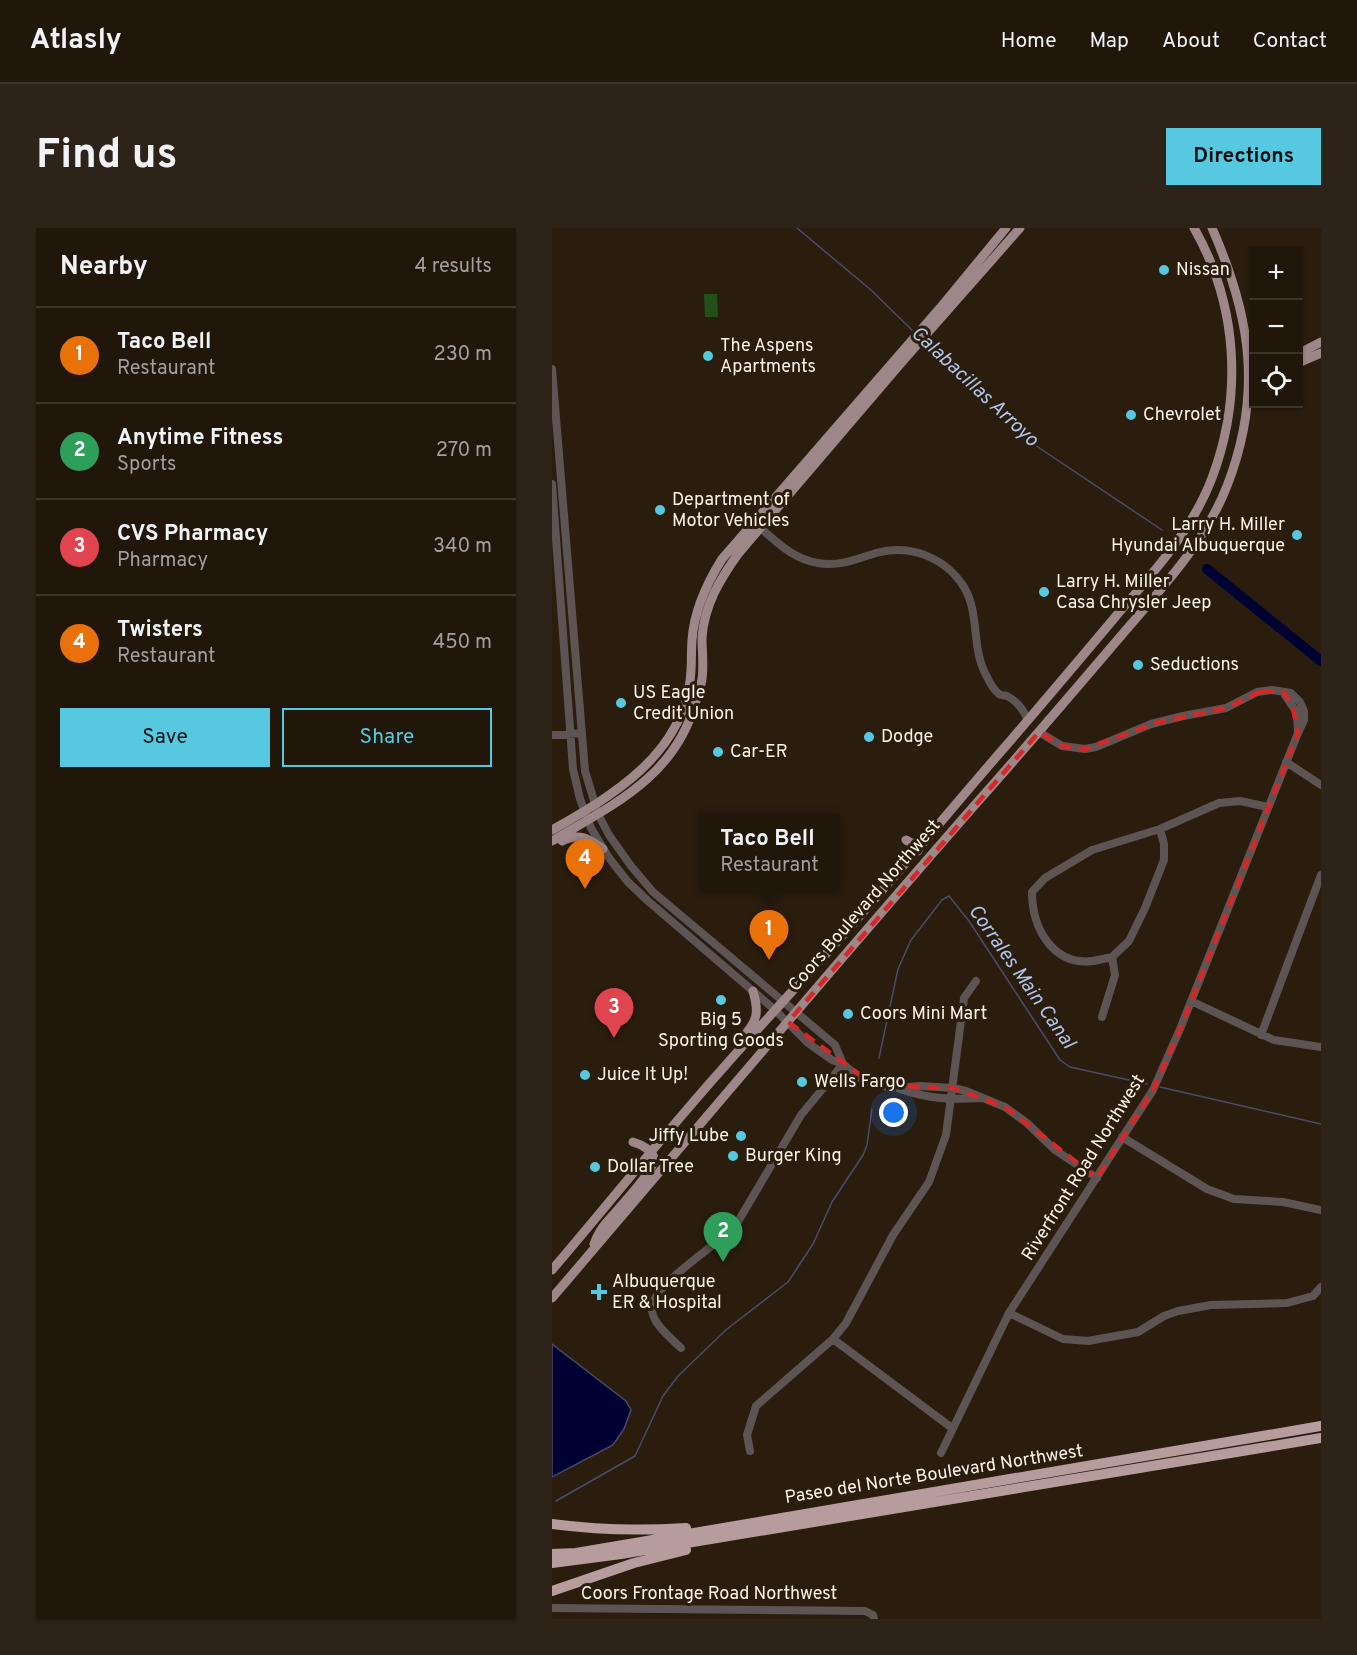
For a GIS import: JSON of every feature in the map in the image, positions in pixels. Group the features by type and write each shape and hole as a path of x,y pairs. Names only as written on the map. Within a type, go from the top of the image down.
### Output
{"highway":[{"name":"Paseo del Norte Boulevard Northwest","path":"552,1554 608,1548 737,1524 1321,1426"},
{"name":"Paseo del Norte Boulevard Northwest","path":"552,1563 747,1534 1321,1438"},
{"path":"552,1524 629,1530 737,1524"},
{"path":"552,1591 634,1563 747,1534"}],"main road":[{"path":"943,310 1006,228"},
{"path":"552,841 586,815 595,804 616,791 654,759 677,722 686,703 690,683 692,639 704,594 722,559 757,525 943,310 1020,228"},
{"name":"Coors Boulevard Northwest","path":"552,1270 723,1068 1028,720 1158,566 1186,528 1211,482 1222,449 1233,375 1224,302 1210,260 1194,228"},
{"path":"1212,228 1232,277 1249,332"},
{"path":"1244,317 1249,358"},
{"path":"1303,352 1321,342"},
{"path":"1303,362 1321,353"},
{"path":"1233,375 1249,374"},
{"path":"1248,405 1249,395"},
{"name":"Coors Boulevard Northwest","path":"552,1298 889,902 1039,732 1170,578 1202,536 1223,495 1236,462 1248,405"},
{"path":"552,830 586,815 598,814 649,779 670,756 693,713 702,679 702,636 707,611 721,578 757,525"},
{"path":"1039,732 1036,721 1038,715 1101,639 1113,620"},
{"path":"974,806 974,792 1022,734 1028,726 1028,720"},
{"path":"552,846 577,836 588,838 603,849"},
{"path":"889,902 897,882 918,854 919,847 906,840"},
{"path":"723,1068 725,1057 748,1031 756,1017 758,1008 753,991"},
{"path":"591,1252 602,1228 652,1166 654,1157 651,1153 639,1143 633,1142"}],"street":[{"path":"552,369 585,771 598,814 613,841 653,892 835,1045 843,1064"},
{"path":"552,484 569,734 574,774 586,815 603,849 640,895 775,1010 808,1043 832,1060 843,1064 869,1083 897,1088 915,1095 951,1100 984,1098"},
{"path":"757,525 788,551 816,563 840,564 895,550 920,553 938,561 956,576 968,595 973,611 980,663 989,682 1000,695 1009,697 1019,706 1028,720"},
{"path":"1039,732 1062,746 1085,749 1096,747 1159,722 1226,708 1262,691 1283,692 1297,713 1298,733"},
{"name":"Riverfront Road Northwest","path":"941,1453 1009,1313 1153,1090 1286,762 1304,724 1304,711 1300,702 1291,693 1283,692"},
{"path":"552,735 582,733"},
{"path":"1286,762 1321,785"},
{"path":"1160,829 1164,844 1164,860 1145,908 1129,940 1112,957 1091,961 1070,958 1055,950 1042,935 1032,906 1032,892 1045,878 1092,850 1160,829 1219,803 1240,801 1268,807"},
{"path":"1261,1035 1321,875"},
{"path":"1102,1017 1115,975 1112,957"},
{"path":"750,1451 747,1435 756,1406 833,1339 846,1323 893,1235 930,1182 946,1135 964,998 976,981"},
{"path":"1191,1001 1274,1040 1321,1047"},
{"path":"681,1348 648,1311 655,1298 675,1275 722,1239 736,1225 801,1115 843,1064"},
{"path":"897,1088 920,1086 953,1088 1005,1107 1055,1150 1097,1178"},
{"path":"1122,1137 1207,1189 1234,1199 1283,1202 1321,1209"},
{"path":"1009,1313 1063,1339 1088,1341 1138,1332 1164,1316 1178,1311 1211,1305 1287,1303 1313,1296 1321,1287"},
{"path":"833,1339 952,1428"},
{"name":"Coors Frontage Road Northwest","path":"552,1608 865,1611 873,1615 874,1619"},
{"path":"778,1610 778,1619"}],"highlighted area":[{"path":"1262,691 1283,692 1292,704 1298,733 1180,1029 1153,1090 1097,1178 1005,1107 953,1088 874,1085 788,1022 1039,732 1062,746 1085,749 1159,722 1226,708"}],"green space":[{"path":"704,294 717,294 718,317 705,317"}],"shaded area":[{"path":"552,1344 626,1401 631,1410 624,1429 613,1445 552,1477"}],"waterway":[{"name":"Calabacillas Arroyo","path":"797,228 871,290 913,331"},
{"name":"Calabacillas Arroyo","path":"925,343 1020,435 1162,530"},
{"name":"Calabacillas Arroyo","path":"1207,569 1321,661"},
{"name":"Corrales Main Canal","path":"879,1058 898,969 911,940 942,900 949,896 969,921 1060,1060 1070,1067 1147,1084"},
{"name":"Corrales Main Canal","path":"1160,1087 1321,1124"},
{"name":"Corrales Main Canal","path":"556,1501 635,1456 663,1396 678,1376 727,1329 788,1282 813,1244 832,1202 863,1155 867,1145 872,1109"}],"place":[{"name":"Nissan","path":"1164,270"},
{"name":"The Aspens Apartments","path":"708,356"},
{"name":"Chevrolet","path":"1131,415"},
{"name":"Department of Motor Vehicles","path":"660,510"},
{"name":"Larry H. Miller Hyundai Albuquerque","path":"1297,535"},
{"name":"Larry H. Miller Casa Chrysler Jeep","path":"1044,592"},
{"name":"Seductions","path":"1138,665"},
{"name":"US Eagle Credit Union","path":"621,703"},
{"name":"Dodge","path":"869,737"},
{"name":"Car-ER","path":"718,752"},
{"name":"Twisters","path":"585,889"},
{"name":"Taco Bell","path":"769,960"},
{"name":"Big 5 Sporting Goods","path":"721,1000"},
{"name":"Coors Mini Mart","path":"848,1014"},
{"name":"CVS Pharmacy","path":"614,1038"},
{"name":"Juice It Up!","path":"585,1075"},
{"name":"Wells Fargo","path":"802,1082"},
{"name":"Jiffy Lube","path":"741,1136"},
{"name":"Burger King","path":"733,1156"},
{"name":"Dollar Tree","path":"595,1167"},
{"name":"Anytime Fitness","path":"723,1262"},
{"name":"Albuquerque ER & Hospital","path":"599,1292"}]}
